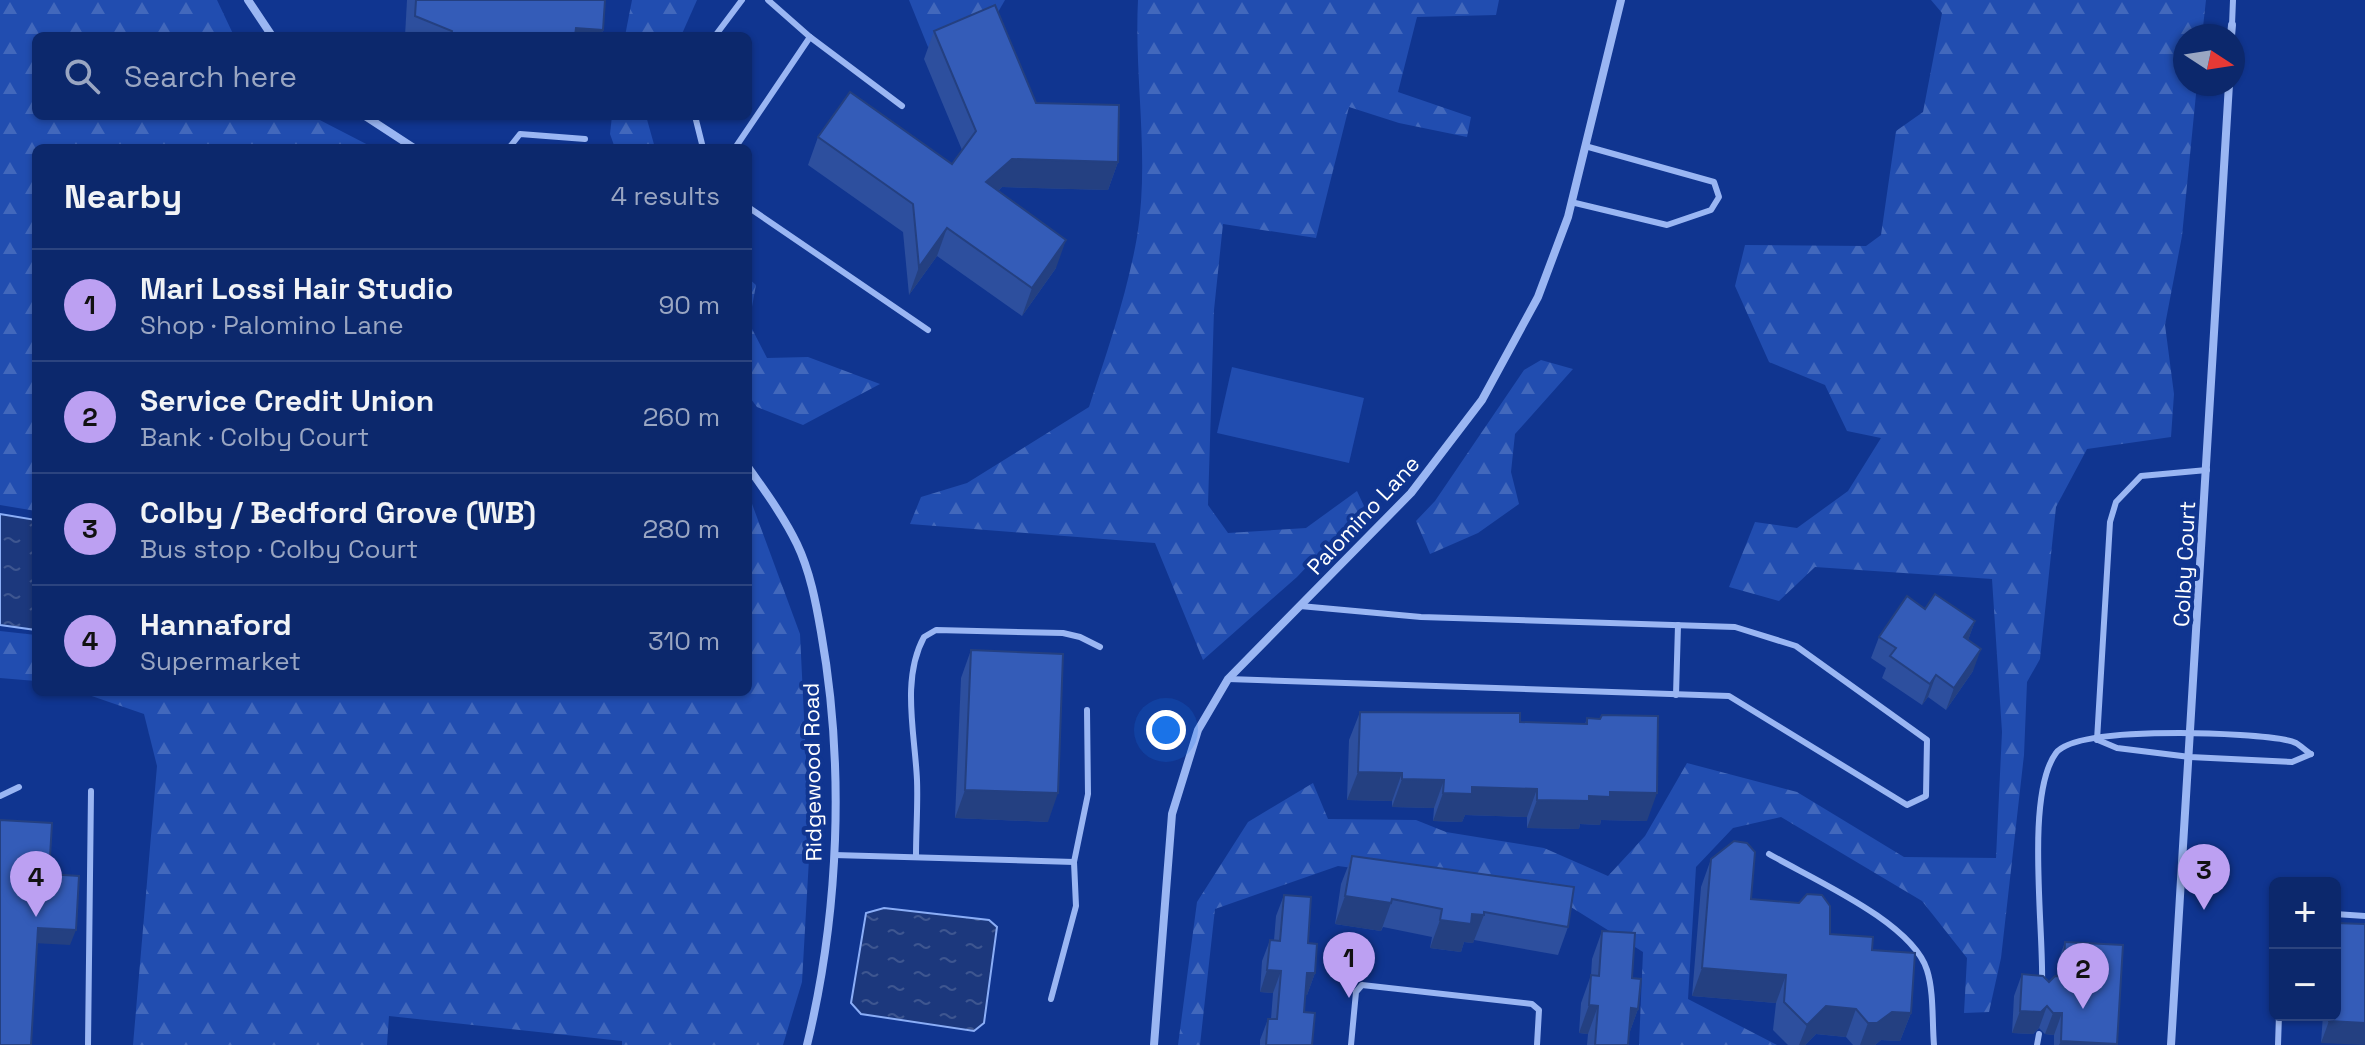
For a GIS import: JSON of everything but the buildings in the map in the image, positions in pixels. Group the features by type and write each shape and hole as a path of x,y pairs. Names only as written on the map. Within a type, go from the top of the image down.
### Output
{"street":[{"path":"248,0 269,32"},
{"name":"Palomino Lane","path":"1154,1045 1172,814 1198,730 1228,679 1411,493 1482,400 1538,297 1571,202 1621,0"},
{"name":"Colby Court","path":"2171,1045 2228,96"},
{"path":"371,120 408,144"},
{"name":"Ridgewood Road","path":"752,473 798,545 816,602 832,719 834,855 826,944 807,1045"}],"lane":[{"path":"718,32 742,0"},
{"path":"768,0 810,37 902,106"},
{"path":"2232,24 2233,0"},
{"path":"738,144 810,37"},
{"path":"696,120 702,144"},
{"path":"512,144 520,134 585,139"},
{"path":"1571,202 1667,225 1711,210 1719,197 1714,182 1585,146"},
{"path":"752,210 928,330"},
{"path":"2097,740 2110,522 2116,502 2141,476 2207,470"},
{"path":"1228,679 1729,696 1907,805 1926,796 1927,740 1796,646 1735,627 1421,617 1300,606"},
{"path":"1676,695 1678,625"},
{"path":"916,856 917,782 912,703 914,666 924,637 936,630 1063,633 1100,647"},
{"path":"1051,999 1076,906 1074,862 1088,794 1087,710"},
{"path":"2041,998 2044,945 2037,912 2043,789 2057,752 2071,743 2097,740 2117,733 2192,733 2294,742 2311,754 2292,762 2190,757 2117,748 2097,740"},
{"path":"0,796 19,787"},
{"path":"88,1045 91,791"},
{"path":"1769,854 1881,919 1917,951 1928,971 1934,1045"},
{"path":"834,855 1074,862"},
{"path":"2341,914 2365,916"},
{"path":"1351,1045 1356,992 1362,985 1532,1004 1539,1010 1537,1045"},
{"path":"2278,1045 2279,1021"},
{"path":"2037,1045 2039,1034"}],"green space":[{"path":"0,0 217,0 232,32 32,32 32,120 320,120 366,144 32,144 32,510 0,505"},
{"path":"632,0 697,0 683,32 626,32"},
{"path":"909,0 1005,0 994,19 928,47"},
{"path":"1138,0 1499,0 1496,15 1417,17 1398,92 1471,117 1467,137 1399,123 1349,107 1316,238 1223,224 1214,310 1208,505 1228,533 1306,528 1357,491 1364,506 1297,577 1203,660 1155,543 910,524 921,497 967,483 1089,407 1128,280 1141,207"},
{"path":"1931,0 2206,0 2203,24 2173,24 2173,96 2196,96 2182,236 2165,325 2174,394 2171,437 2087,449 2056,507 2040,659 2027,682 2024,755 2001,958 1989,1012 1964,1013 1967,958 1922,901 1781,817 1733,828 1696,867 1688,999 1777,1045 1639,1045 1643,952 1550,894 1338,866 1215,909 1200,1045 1178,1045 1197,902 1248,822 1313,783 1328,819 1416,820 1446,832 1544,848 1608,876 1645,836 1687,763 1797,792 1904,857 1996,858 2002,732 1992,579 1815,567 1779,601 1729,587 1755,522 1797,528 1848,491 1881,438 1847,431 1825,385 1769,362 1735,286 1745,245 1866,246 1881,235 1896,131 1923,112 1942,13"},
{"path":"612,120 647,120 654,144 614,144 610,134"},
{"path":"752,282 756,285 752,307"},
{"path":"752,329 767,358 808,357 880,384 803,425 757,407 752,400"},
{"path":"1541,360 1573,369 1515,434 1511,472 1519,504 1478,533 1430,554 1416,521 1435,501 1524,370"},
{"path":"1232,367 1364,398 1349,463 1217,433"},
{"path":"752,504 800,634 810,841 802,982 783,1045 622,1045 622,1041 389,1016 387,1045 133,1045 157,766 144,714 92,696 752,696"},
{"path":"0,631 32,635 32,681 0,678"}],"water":[{"path":"0,514 32,519 32,629 0,625"},
{"path":"884,908 989,920 997,927 984,1023 974,1031 861,1014 851,1003 866,913"}],"place":[{"name":"Colby / Bedford Grove (WB)","path":"2204,910"},
{"name":"Hannaford","path":"36,917"},
{"name":"Mari Lossi Hair Studio","path":"1349,998"},
{"name":"Service Credit Union","path":"2083,1009"}]}
